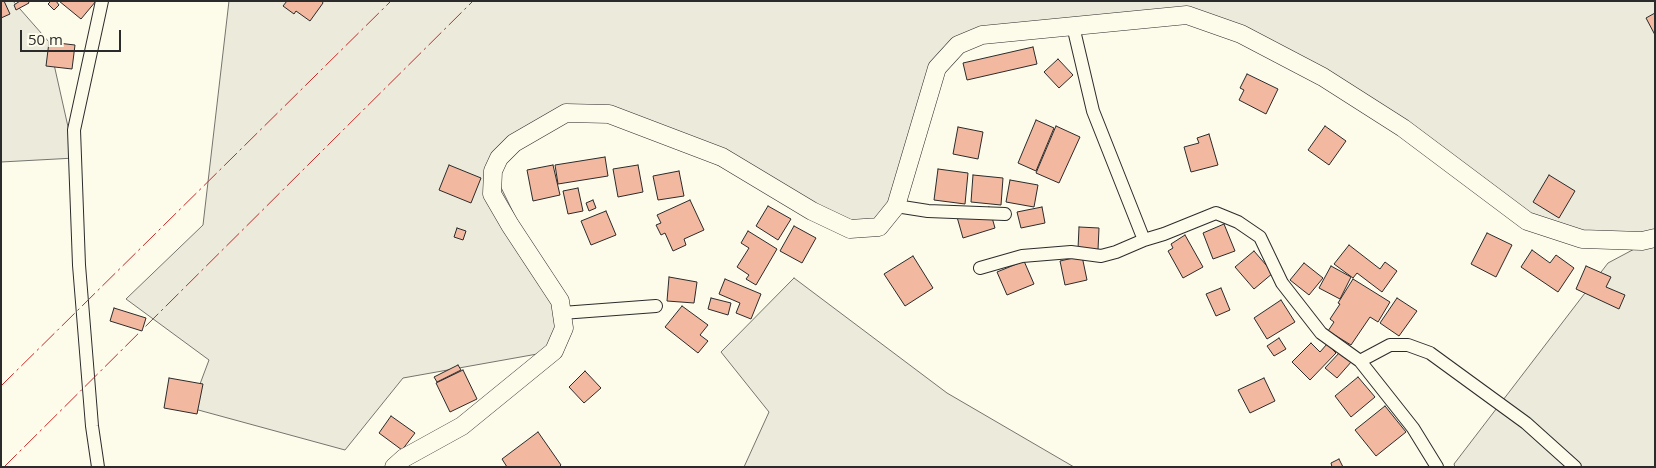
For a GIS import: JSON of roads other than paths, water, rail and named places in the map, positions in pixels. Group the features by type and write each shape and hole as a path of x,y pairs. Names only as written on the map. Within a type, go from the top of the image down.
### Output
{"street":[{"path":"98,467 92,426 79,266 74,130 102,1"},
{"path":"394,467 404,458 462,426 554,351 564,328 560,301 492,194 493,170 499,158 514,143 566,113 609,114 722,157 812,211 850,229 879,227 896,206 937,68 958,45 982,35 1187,15 1241,34 1323,77 1403,128 1527,221 1582,240 1642,241 1655,238"},
{"path":"1073,26 1093,111 1144,240"},
{"path":"896,206 928,211 1006,214"},
{"path":"980,268 1022,256 1071,252 1101,256 1116,252 1216,213 1238,222 1260,237 1282,283 1321,333 1360,362 1413,428 1437,467"},
{"path":"562,313 656,306"},
{"path":"1360,362 1390,345 1408,345 1430,353 1526,423 1575,467"}]}
